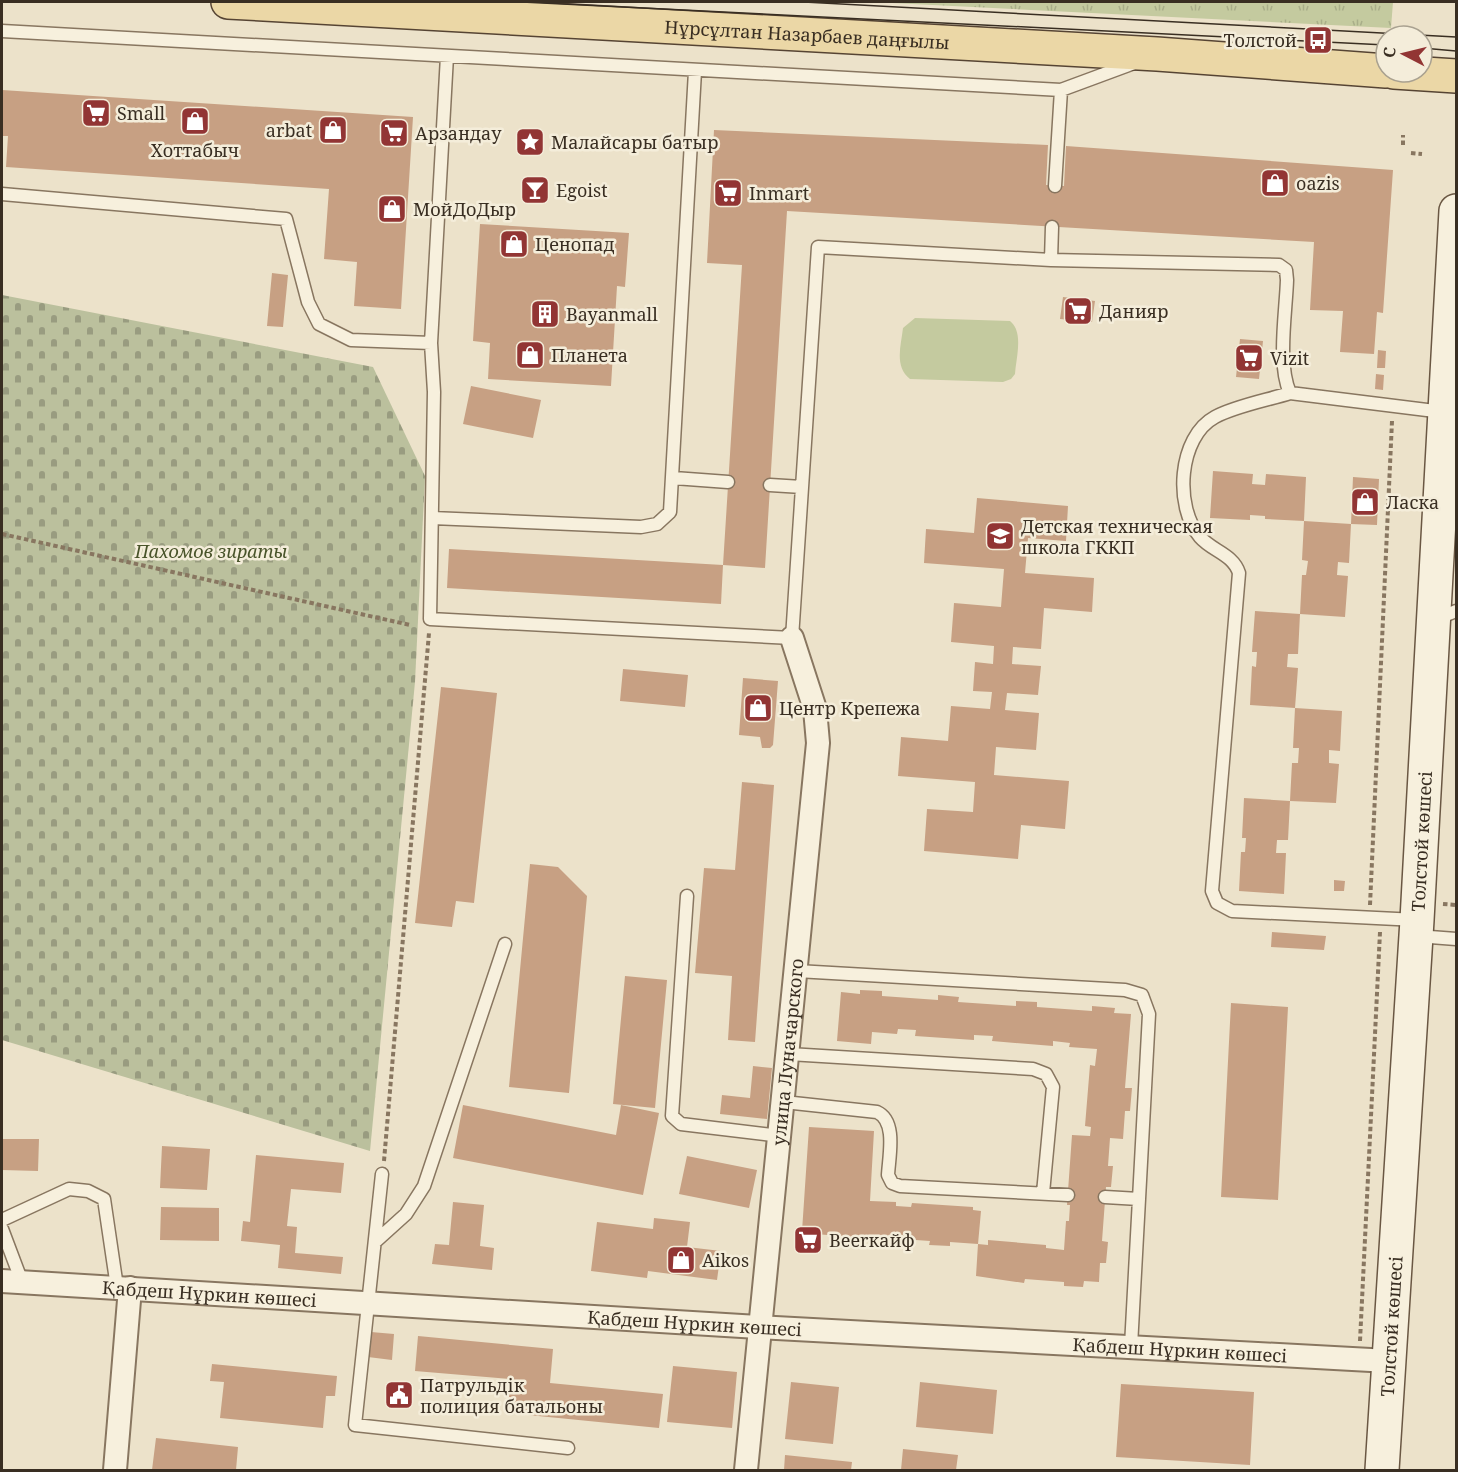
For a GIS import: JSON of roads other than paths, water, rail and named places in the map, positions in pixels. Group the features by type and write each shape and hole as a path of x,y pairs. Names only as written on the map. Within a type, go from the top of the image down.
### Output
{"main road":[{"name":"Нұрсұлтан Назарбаев даңғылы","path":"228,2 1157,54 1374,70"},
{"path":"1434,75 1456,76"},
{"name":"Толстой көшесі","path":"1382,1470 1374,1360 1446,615 1444,412 1451,378 1456,212"}],"street":[{"name":"улица Луначарского","path":"746,1470 758,1327 789,1054 818,743 815,709 792,638"},
{"name":"Қабдеш Нұркин көшесі","path":"11,1281 758,1327 1374,1360"},
{"path":"115,1470 124,1288"}],"lane":[{"path":"2,31 1061,90 1157,54"},
{"path":"447,56 431,343 435,392 430,619 792,638 818,246 1051,260 1280,265 1286,270 1287,280 1284,366 1285,383 1290,393"},
{"path":"432,518 649,525 657,524 670,512 674,478 694,71"},
{"path":"1054,186 1061,90"},
{"path":"2,194 286,219 308,302 319,324 351,340 431,343"},
{"path":"1051,260 1052,227"},
{"path":"1444,412 1290,393 1215,417 1199,429 1190,448 1182,488 1188,518 1200,538 1232,560 1239,573 1212,891 1217,903 1232,911 1375,918 1456,939"},
{"path":"674,478 728,482"},
{"path":"770,485 802,487"},
{"path":"687,896 672,1116 681,1124 780,1136"},
{"path":"375,1242 406,1214 424,1186 505,944"},
{"path":"797,971 1125,990 1142,995 1149,1014 1131,1346"},
{"path":"789,1054 1033,1069 1046,1074 1053,1087 1043,1193"},
{"path":"784,1102 877,1112 885,1115 890,1123 888,1175 892,1183 900,1186 1068,1195"},
{"path":"382,1174 355,1425 568,1448"},
{"path":"2,1220 69,1189 88,1191 104,1199 124,1288"},
{"path":"1105,1197 1139,1199"},
{"path":"2,1229 11,1281"}],"tram line":[{"path":"522,2 1374,44"},
{"path":"804,2 1456,37"},
{"path":"1434,49 1456,51"}],"place":[{"name":"Толстой","path":"1318,40"},
{"name":"Small","path":"96,113"},
{"name":"Хоттабыч","path":"195,121"},
{"name":"arbat","path":"333,130"},
{"name":"Арзандау","path":"394,133"},
{"name":"Малайсары батыр","path":"530,142"},
{"name":"oazis","path":"1275,183"},
{"name":"Egoist","path":"535,190"},
{"name":"Inmart","path":"728,193"},
{"name":"МойДоДыр","path":"392,209"},
{"name":"Ценопад","path":"514,244"},
{"name":"Данияр","path":"1078,311"},
{"name":"Bayanmall","path":"545,314"},
{"name":"Планета","path":"530,355"},
{"name":"Vizit","path":"1249,358"},
{"name":"Ласка","path":"1365,502"},
{"name":"Детская техническая школа ГККП","path":"1000,536"},
{"name":"Центр Крепежа","path":"758,708"},
{"name":"Beerкайф","path":"808,1240"},
{"name":"Aikos","path":"681,1260"},
{"name":"Патрульдік полиция батальоны","path":"399,1395"}],"park label":[{"name":"Пахомов зираты","path":"211,551"}]}
